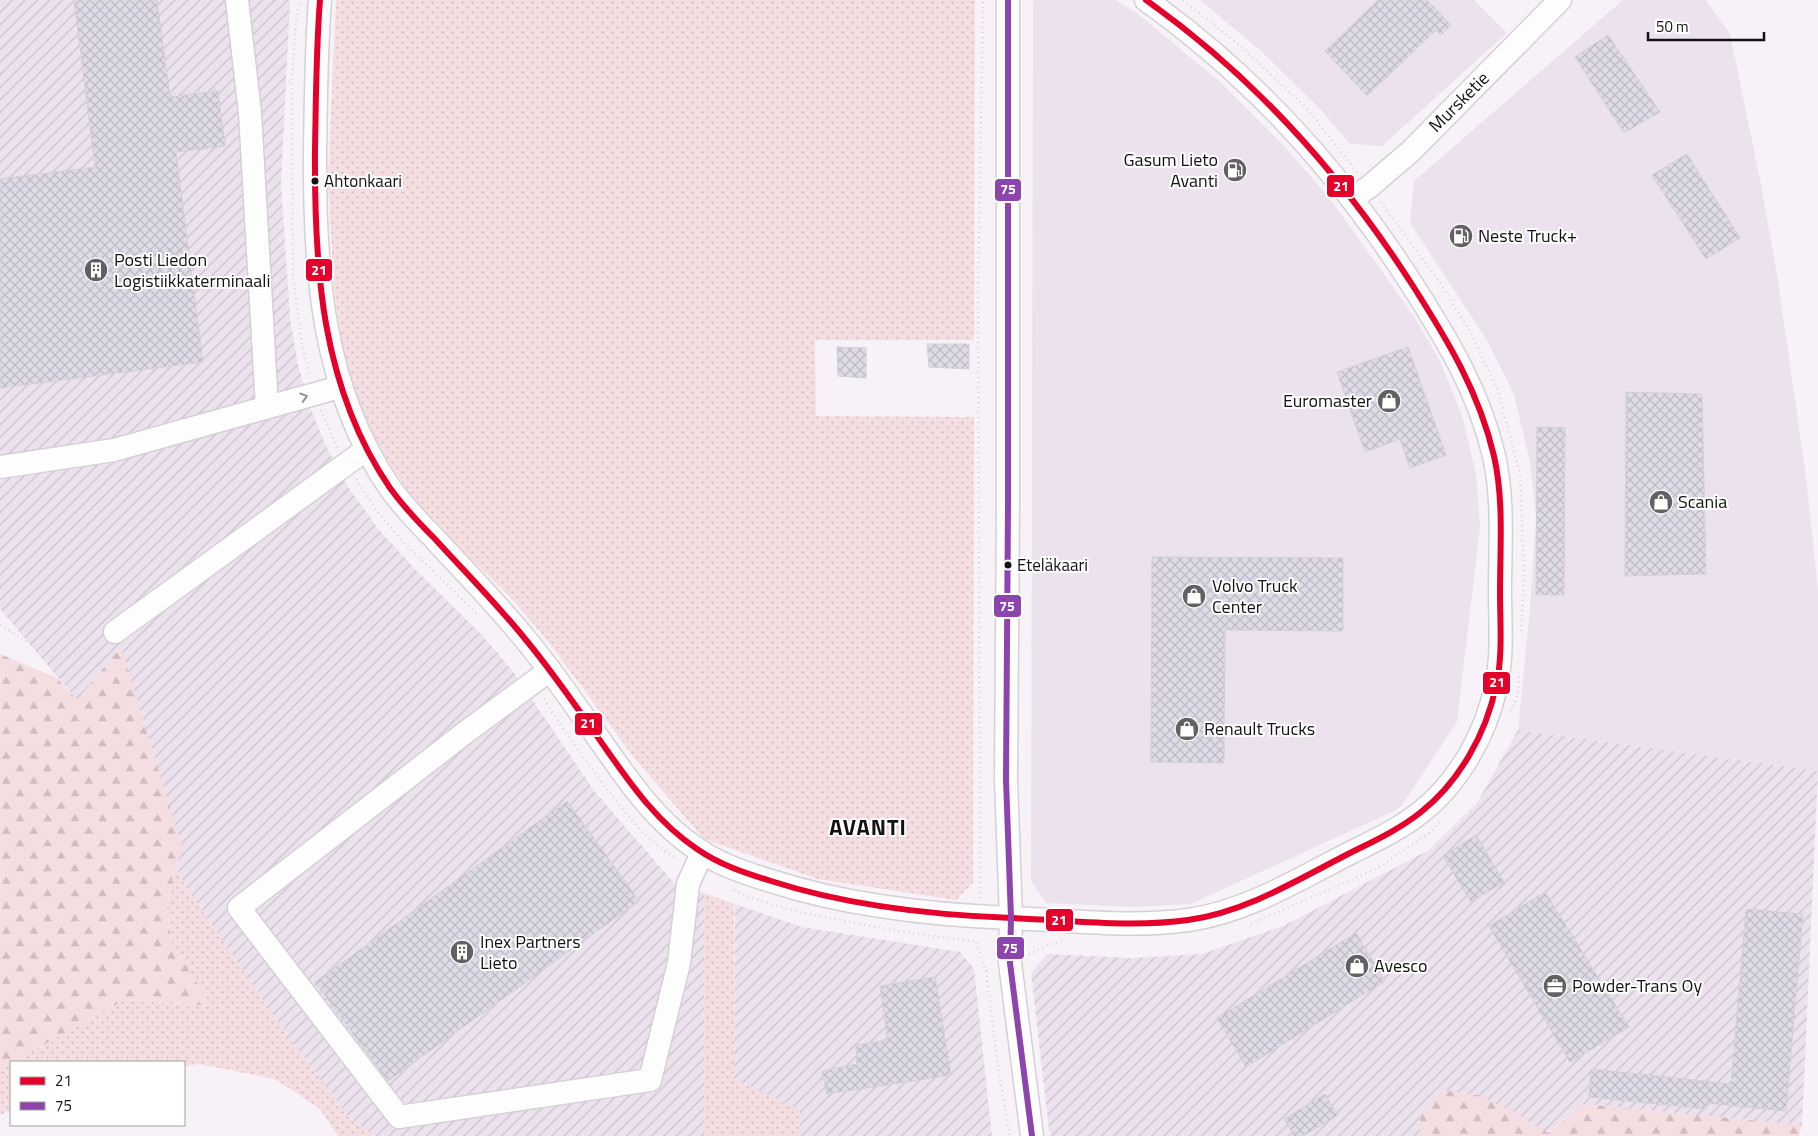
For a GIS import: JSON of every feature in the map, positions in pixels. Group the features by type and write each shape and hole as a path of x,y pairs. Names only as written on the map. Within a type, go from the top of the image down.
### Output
{"street":[{"path":"237,0 250,114 267,407"},
{"path":"320,0 314,209 323,312 340,387 357,430 395,495 525,638 541,676 648,805 678,836 698,861 724,866 795,889 898,909 978,917 1122,923 1192,920 1225,912 1265,896 1375,840 1420,814 1459,772 1476,743 1491,706 1498,681 1501,642 1499,487 1494,456 1469,381 1447,339 1401,267 1361,193 1243,78 1206,46 1146,0"},
{"path":"1008,0 1006,780 1012,918 1010,963 1032,1136"},
{"name":"Mursketie","path":"1361,193 1411,151 1560,0"},
{"path":"0,467 114,450 340,387"},
{"path":"114,632 367,449"},
{"path":"541,676 239,908 399,1117 650,1080 679,963 688,884 698,861"}],"path":[{"path":"300,0 295,31 292,82 293,278 302,344 315,393 328,428 346,465 378,512 403,542 482,619"},
{"path":"980,900 978,288 984,0"},
{"path":"1183,0 1244,49 1308,110 1361,193 1440,283 1472,335 1498,391 1520,474 1524,575 1520,641"},
{"path":"284,82 292,82"},
{"path":"172,96 171,94 218,89"},
{"path":"0,625 56,659 71,656 114,632"},
{"path":"1507,719 1518,693 1519,669"},
{"path":"541,676 570,741 623,810 661,850 698,861"},
{"path":"1250,924 1378,868 1431,832 1443,819"},
{"path":"726,886 752,898 788,910 941,939 976,941 986,970 999,1074 1010,1136"},
{"path":"1026,957 1045,946 1065,940"},
{"path":"986,970 997,968"}],"shaded area":[{"path":"0,0 290,0 281,183 290,318 298,365 310,407 326,446 348,487 379,530 414,568 481,634 512,670 595,792 674,883 704,893 704,1136 374,1136 348,1116 288,1036 190,893 77,700 0,609"},
{"path":"1034,0 1116,0 1138,14 1220,82 1283,145 1326,194 1415,318 1440,361 1462,415 1476,474 1480,527 1457,722 1402,805 1396,810 1191,904 1132,907 1046,903 1031,881"},
{"path":"1200,0 1474,0 1507,33 1382,146 1350,144 1321,110 1262,52"},
{"path":"1623,0 1706,0 1730,34 1761,184 1778,281 1805,469 1818,588 1818,771 1518,730 1530,607 1536,518 1530,462 1514,394 1485,337 1410,223 1414,181"},
{"path":"1518,730 1818,771 1802,1125 1583,1104 1544,1136 1051,1136 1031,973 1047,954 1132,958 1202,954 1283,926 1429,850 1477,803"},
{"path":"735,904 802,927 960,952 974,969 992,1136 800,1136 800,1110 734,1079"}],"green space":[{"path":"336,0 975,0 974,340 815,340 816,416 974,417 973,883 956,900 818,879 704,839 635,759 550,644 514,601 446,535 414,500 387,460 363,414 343,355 334,288 328,182"},
{"path":"121,647 183,850 175,867 167,906 171,941 212,1006 125,1000 14,1061 10,1061 10,1063 0,1069 0,654 57,678 77,700"},
{"path":"175,867 190,893 288,1036 348,1116 374,1136 338,1136 320,1109 275,1079 198,1064 185,1067 185,1061 14,1061 125,1000 211,1006 171,941 167,906"},
{"path":"704,893 734,904 734,1079 800,1110 800,1136 704,1136"},
{"path":"10,1064 10,1110 0,1115 0,1069"},
{"path":"1442,1090 1477,1095 1515,1112 1548,1133 1583,1104 1802,1125 1799,1136 1419,1136 1421,1113"}],"building":[{"name":"Posti Liedon Logistiikkaterminaali","path":"74,0 157,0 170,97 218,91 225,146 176,152 203,362 0,388 0,179 95,167"},
{"path":"1378,0 1427,0 1451,25 1441,35 1436,30 1367,96 1325,51"},
{"path":"1608,35 1660,112 1624,133 1575,57"},
{"path":"1687,154 1740,238 1706,259 1652,175"},
{"path":"927,344 969,344 969,369 929,367"},
{"path":"837,347 866,348 866,378 838,376"},
{"path":"1408,347 1446,455 1410,468 1400,439 1365,452 1337,372"},
{"path":"1626,392 1702,394 1706,574 1625,576"},
{"path":"1537,427 1565,428 1564,595 1536,595"},
{"path":"1152,557 1343,558 1343,631 1225,630 1224,763 1151,762"},
{"name":"Inex Partners Lieto","path":"567,801 639,901 388,1081 315,982"},
{"path":"1476,835 1504,882 1471,902 1443,856"},
{"path":"1545,892 1629,1027 1570,1062 1489,926"},
{"path":"1746,909 1803,914 1786,1111 1706,1103 1706,1109 1589,1097 1591,1069 1731,1084"},
{"path":"1356,933 1385,981 1246,1067 1217,1018"},
{"path":"935,977 951,1075 827,1094 822,1071 857,1064 856,1045 888,1040 880,986"},
{"path":"1325,1094 1338,1115 1303,1136 1294,1136 1284,1119"}],"transit line":[{"name":"21","path":"320,0 315,149 315,194 320,282 326,325 336,368 349,409 367,449 395,495 526,640 647,803 670,828 706,855 742,872 800,890 860,903 920,912 1100,923 1188,920 1231,910 1292,884 1387,834 1413,818 1435,800 1459,772 1478,739 1496,686 1500,651 1501,524 1497,473 1488,433 1480,410 1450,347 1386,245 1326,167 1259,95 1223,61 1146,0"},
{"name":"75","path":"1008,0 1006,780 1011,918 1010,963 1032,1136"}],"place":[{"name":"Gasum Lieto Avanti","path":"1235,170"},
{"name":"Ahtonkaari","path":"315,181"},
{"name":"Neste Truck+","path":"1461,236"},
{"name":"Posti Liedon Logistiikkaterminaali","path":"96,270"},
{"name":"Euromaster","path":"1389,401"},
{"name":"Scania","path":"1661,502"},
{"name":"Eteläkaari","path":"1008,565"},
{"name":"Volvo Truck Center","path":"1194,596"},
{"name":"Renault Trucks","path":"1187,729"},
{"name":"Inex Partners Lieto","path":"462,952"},
{"name":"Avesco","path":"1357,966"},
{"name":"Powder-Trans Oy","path":"1555,986"}],"district":[{"name":"AVANTI","path":"868,827"}]}
